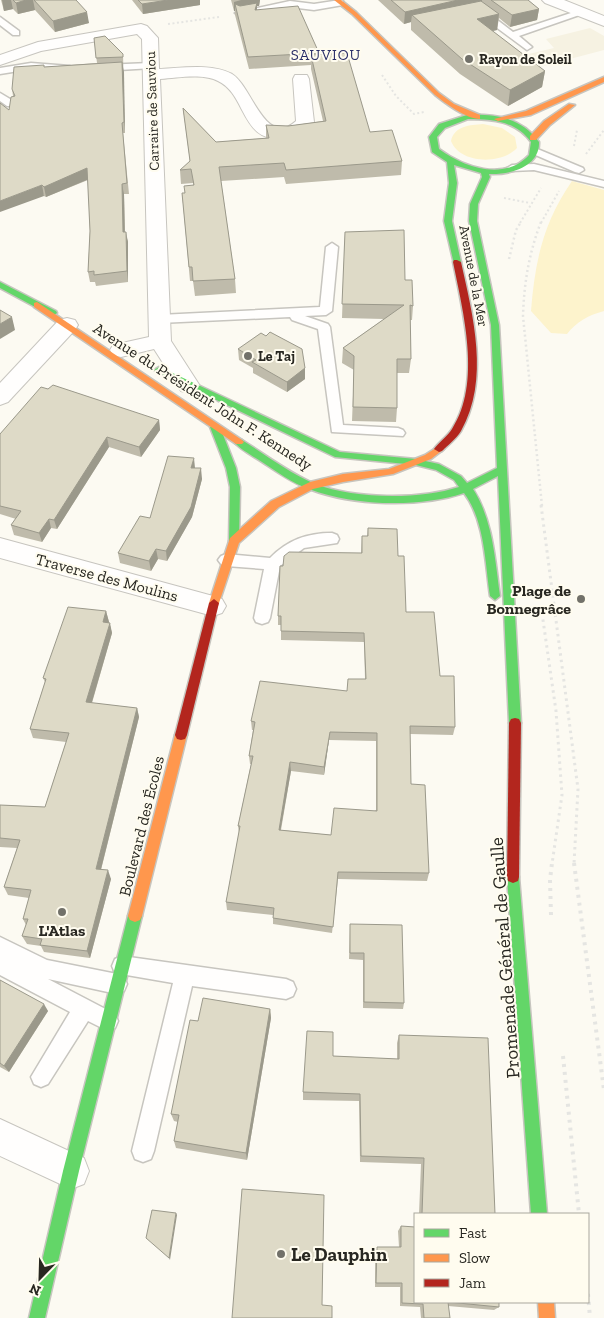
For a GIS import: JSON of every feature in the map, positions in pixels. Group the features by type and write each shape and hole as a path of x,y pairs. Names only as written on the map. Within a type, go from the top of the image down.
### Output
{"main road":[{"path":"339,2 348,18 394,68"},
{"path":"339,2 354,13 437,94 477,117"},
{"path":"498,119 528,113 604,80"},
{"path":"533,138 561,111 604,80"},
{"path":"477,117 498,119 519,126 533,138 535,151 531,158 512,168 484,171 450,163 435,150 433,136 437,130 449,122 477,117"},
{"path":"434,118 437,130"},
{"name":"Avenue de la Mer","path":"416,462 428,457 447,443 468,409 471,390 470,326 448,221 453,183 450,163"},
{"name":"Avenue de la Mer","path":"484,171 486,177 474,204 473,221 483,260 495,325 503,469"},
{"name":"Avenue du Président John F. Kennedy","path":"0,285 189,386 338,455 352,458 434,464 448,470 468,488"},
{"name":"Avenue du Président John F. Kennedy","path":"37,305 215,427 310,486 342,495 385,498 448,494 468,488 503,469"},
{"path":"215,427 231,468 235,488 234,540"},
{"name":"Boulevard des Écoles","path":"37,1318 70,1170 213,606 226,560 234,540 275,504 310,486 343,478 390,472 416,462"},
{"name":"Promenade Général de Gaulle","path":"503,469 515,700 512,858 539,1213"},
{"name":"Promenade Général de Gaulle","path":"468,488 480,512 515,700"},
{"path":"546,1303 547,1318"}],"street":[{"path":"550,0 604,21"},
{"name":"Carraire de Sauviou","path":"0,60 38,47 141,29 150,38 160,341"},
{"path":"150,70 209,74 225,77 236,87 258,126 269,133 286,133 299,129 305,122 300,79"},
{"path":"0,397 67,325"},
{"path":"135,358 160,341 189,386"},
{"name":"Traverse des Moulins","path":"0,548 213,606"},
{"path":"0,1137 70,1170"}],"lane":[{"path":"240,13 288,2 314,7 339,2"},
{"path":"472,12 482,10 527,47"},
{"path":"512,35 583,12"},
{"path":"0,20 16,33"},
{"path":"0,71 31,66 76,69"},
{"path":"96,68 150,70"},
{"path":"0,96 12,104"},
{"path":"535,151 573,172 604,183"},
{"path":"512,168 534,166 573,172"},
{"path":"159,318 326,311 332,247"},
{"path":"282,313 324,327 337,429 398,433"},
{"path":"262,618 273,564 284,553 310,538 332,539"},
{"path":"226,560 273,564"},
{"path":"0,946 45,969 120,975 185,975 286,989"},
{"path":"0,965 108,1021"},
{"path":"143,1151 185,975"},
{"path":"41,1077 84,1009"}],"path":[{"path":"141,29 240,13"},
{"path":"414,114 421,112"},
{"path":"604,130 550,204 534,241 524,285 523,316 541,501 578,789 573,858 604,1090"},
{"path":"589,1303 590,1318"}],"shaded area":[{"path":"590,28 604,36 604,50 532,69 516,57 554,48 546,39"},
{"path":"483,124 502,128 515,137 517,148 510,154 501,157 481,160 472,158 456,149 451,141 455,132 463,127"},
{"path":"572,181 604,190 604,311 583,320 567,334 551,333 531,311 535,276 547,227"}],"building":[{"path":"13,0 26,0 16,3"},
{"path":"34,0 76,0 87,12 53,21"},
{"path":"138,0 168,0 142,4"},
{"path":"391,0 458,0 405,12"},
{"path":"491,0 528,0 539,9 512,15"},
{"path":"481,1 499,14 477,19 545,71 510,90 462,59 412,15"},
{"path":"257,3 255,10 298,6 319,53 248,57 235,4 240,6"},
{"path":"105,36 123,54 123,57 96,58 94,38"},
{"path":"347,53 370,132 392,130 402,161 286,170 284,163 219,167 235,279 193,281 192,267 189,267 182,193 185,193 184,186 194,185 191,169 180,170 190,161 183,108 216,142 269,138 266,125 288,126 326,121 311,55"},
{"path":"122,62 124,122 122,123 127,183 122,184 123,232 126,232 127,271 94,275 94,271 88,272 90,231 87,168 44,187 42,185 0,201 0,103 9,110 11,97 15,96 12,89 14,67"},
{"path":"404,230 405,280 412,280 413,306 410,305 411,359 397,359 397,408 353,407 354,356 343,348 404,305 342,304 345,232"},
{"path":"0,310 12,317 0,324"},
{"path":"270,332 302,349 305,368 287,382 252,362 256,360 238,349 261,333 266,336"},
{"path":"53,385 159,420 139,447 107,437 54,520 49,519 39,533 11,525 21,511 0,506 0,434 41,387 48,389"},
{"path":"168,456 194,458 191,468 201,468 191,507 166,551 156,549 149,561 118,553 140,516 150,518"},
{"path":"368,528 397,529 398,556 404,556 406,612 434,612 440,676 454,676 455,727 410,726 411,784 425,785 429,873 338,872 333,927 273,918 274,908 226,902 240,826 238,826 253,756 249,756 255,722 251,721 260,681 347,691 348,679 366,679 364,633 281,631 281,616 278,616 280,566 283,566 284,556 289,552 362,553 362,536 368,536","holes":["330,732 377,733 377,811 334,808 331,835 279,830 290,762 324,767"]},
{"path":"68,607 106,611 103,622 110,623 86,702 137,708 96,869 108,870 87,951 40,945 42,939 22,936 28,919 23,919 31,890 4,887 20,840 0,838 0,805 45,807 69,733 30,729 46,679 43,678"},
{"path":"350,924 402,925 404,1003 364,1002 364,953 350,953"},
{"path":"0,980 44,1004 4,1066 0,1063"},
{"path":"203,998 270,1009 246,1153 174,1141 179,1115 171,1114 190,1020 198,1021"},
{"path":"307,1031 333,1032 333,1056 399,1059 399,1035 488,1038 495,1213 422,1213 424,1158 361,1156 360,1094 303,1092"},
{"name":"Le Dauphin","path":"242,1189 324,1195 322,1305 332,1306 332,1318 232,1318"},
{"path":"152,1210 176,1213 169,1258 146,1238"},
{"path":"401,1226 414,1227 414,1303 448,1303 450,1318 424,1318 423,1304 402,1303 402,1283 376,1283 377,1247 401,1247"},
{"path":"458,1303 499,1303 499,1307"}],"traffic: fast":[{"path":"467,117 496,118 514,123 529,134 535,142 532,156 516,168 492,172 479,171 444,157 435,150 433,137 442,126 467,117"},
{"path":"450,163 453,183 448,221 457,262"},
{"path":"484,171 486,177 474,204 473,221 495,325 515,723"},
{"path":"0,285 53,313"},
{"path":"159,370 338,455 416,462"},
{"path":"215,427 231,468 235,487 234,541"},
{"path":"239,442 284,472 311,486 344,495 363,497 405,498 443,495 470,486 503,469"},
{"path":"416,462 439,467 457,478 470,493 479,511 485,531 495,596"},
{"path":"513,877 539,1213"},
{"path":"37,1318 71,1171 135,916"}],"traffic: slow":[{"path":"337,0 354,13 437,94 452,105 477,117"},
{"path":"498,119 528,113 604,79"},
{"path":"533,138 547,123 571,105"},
{"path":"37,305 239,442"},
{"path":"214,603 234,541 275,504 310,486 343,478 390,472 428,457 439,449"},
{"path":"135,916 181,735"},
{"path":"546,1303 547,1318"}],"traffic: jam":[{"path":"439,449 456,432 466,411 471,387 470,335 457,262"},
{"path":"181,735 214,603"},
{"path":"513,877 515,723"}],"place":[{"name":"Rayon de Soleil","path":"469,59"},
{"name":"Le Taj","path":"248,356"},
{"name":"Plage de Bonnegrâce","path":"581,599"},
{"name":"L'Atlas","path":"62,912"},
{"name":"Le Dauphin","path":"281,1254"}],"district":[{"name":"SAUVIOU","path":"326,55"}]}
